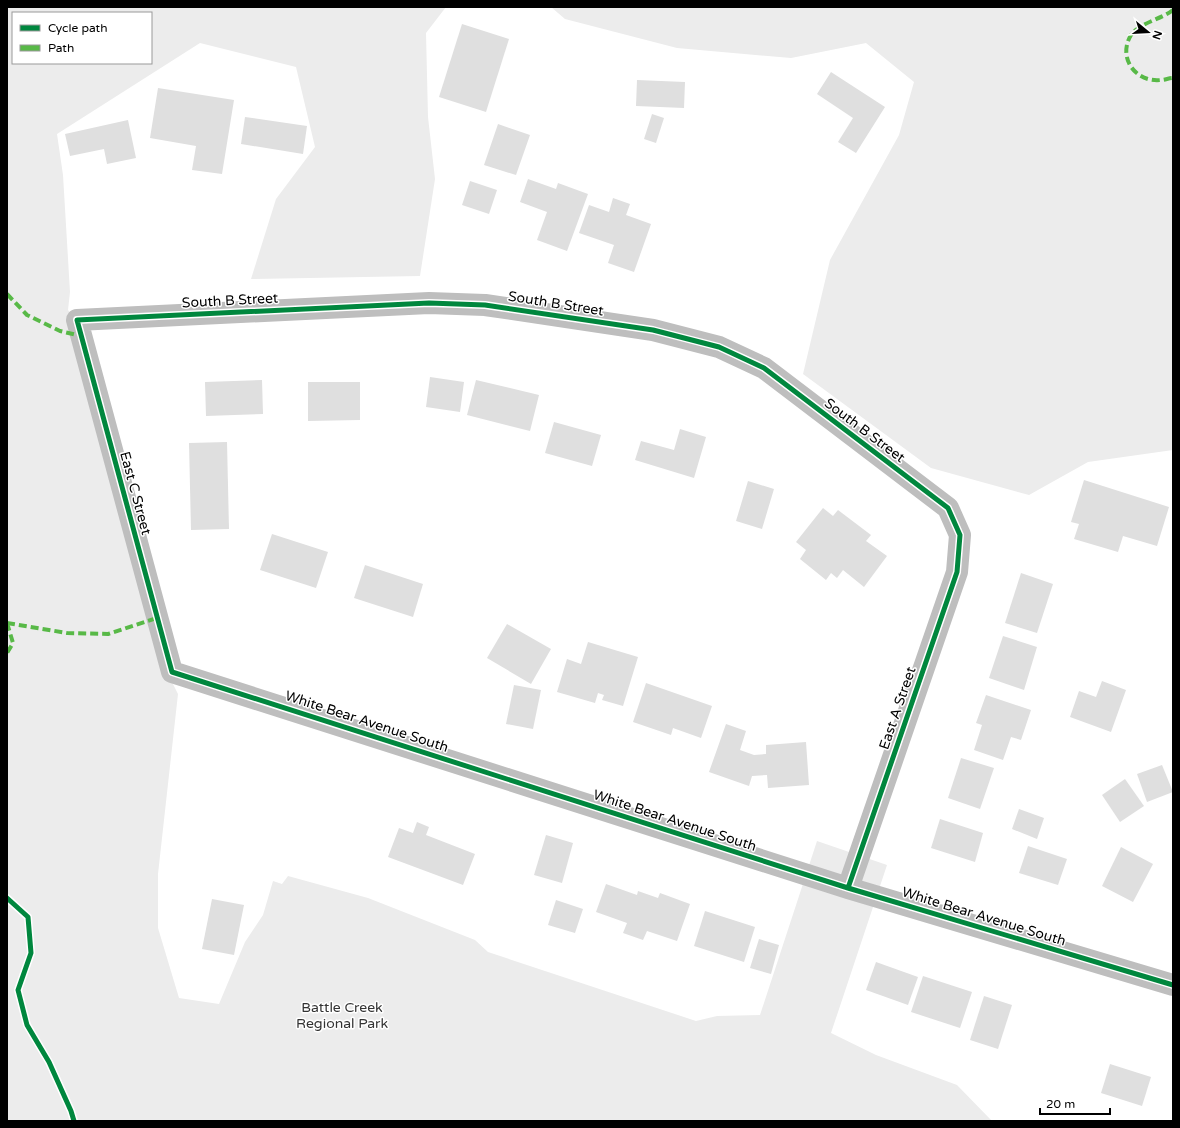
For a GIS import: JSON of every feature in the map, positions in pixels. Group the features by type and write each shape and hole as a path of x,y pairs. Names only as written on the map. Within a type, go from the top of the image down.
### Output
{"street":[{"name":"South B Street","path":"77,320 429,303 485,305 663,332 719,347 764,368 948,508 960,535"},
{"name":"East C Street","path":"77,320 172,672"},
{"name":"East A Street","path":"848,888 957,572 960,535"},
{"name":"White Bear Avenue South","path":"172,672 848,888 1173,984"}],"green space":[{"name":"Battle Creek Regional Park","path":"7,7 446,7 426,33 428,117 435,179 420,276 251,279 276,199 315,147 296,67 200,43 57,134 63,175 70,292 68,310 78,322 172,682 178,694 158,874 158,928 179,998 219,1004 245,942 263,915 273,881 282,884 288,876 368,898 475,940 488,952 696,1021 717,1016 760,1015 817,841 887,865 831,1033 876,1055 957,1085 992,1121 7,1121"},
{"path":"551,7 1173,7 1173,450 1088,462 1029,495 931,468 803,374 830,260 899,135 914,82 866,43 791,58 677,48 565,19"}],"building":[{"path":"462,24 509,39 486,112 439,97"},
{"path":"831,72 885,107 856,153 838,142 853,118 817,94"},
{"path":"637,80 685,82 684,108 636,106"},
{"path":"158,88 234,100 222,174 192,170 196,146 150,138"},
{"path":"652,114 664,118 656,143 644,139"},
{"path":"245,117 307,126 303,154 241,144"},
{"path":"128,120 136,158 107,164 104,149 70,156 65,134"},
{"path":"498,124 530,135 516,175 484,165"},
{"path":"528,179 556,189 558,183 588,194 567,251 537,240 547,212 520,202"},
{"path":"470,181 497,190 489,214 462,205"},
{"path":"613,198 630,204 626,215 651,224 634,272 608,263 614,245 579,233 589,205 609,212"},
{"path":"430,377 464,382 460,412 426,407"},
{"path":"262,380 263,414 206,416 205,382"},
{"path":"476,380 539,395 530,431 467,415"},
{"path":"308,382 360,382 360,420 308,421"},
{"path":"554,422 601,435 592,466 545,453"},
{"path":"680,429 706,437 694,478 635,460 641,441 674,450"},
{"path":"227,442 229,529 191,530 189,443"},
{"path":"1084,480 1169,507 1157,546 1123,536 1118,552 1074,539 1079,524 1071,522"},
{"path":"748,481 774,489 762,529 736,521"},
{"path":"823,508 833,516 838,510 871,535 866,541 887,556 864,587 843,570 837,578 831,573 826,580 800,559 806,550 796,542"},
{"path":"272,534 328,552 316,588 260,570"},
{"path":"365,565 423,584 413,617 354,598"},
{"path":"1021,573 1053,584 1037,633 1005,623"},
{"path":"507,624 551,649 531,684 487,658"},
{"path":"1003,636 1037,647 1024,690 989,678"},
{"path":"588,642 638,657 623,706 602,700 604,695 598,693 595,703 557,692 567,659 581,664"},
{"path":"1102,681 1126,690 1111,732 1070,717 1079,691 1096,697"},
{"path":"646,683 712,706 701,738 673,728 671,735 633,722"},
{"path":"514,685 541,690 533,729 506,724"},
{"path":"986,695 1031,710 1021,740 1011,737 1003,760 974,750 982,725 976,723"},
{"path":"726,724 746,731 740,750 754,755 766,754 766,745 806,742 809,785 768,788 767,775 752,776 749,786 709,772"},
{"path":"961,758 994,768 980,809 948,798"},
{"path":"1162,765 1173,792 1147,802 1137,774"},
{"path":"1125,779 1144,806 1120,822 1102,795"},
{"path":"1019,809 1044,818 1037,839 1012,829"},
{"path":"940,819 983,833 975,862 931,848"},
{"path":"417,822 429,827 426,835 475,854 463,885 388,857 399,828 413,833"},
{"path":"546,835 573,843 562,883 534,875"},
{"path":"1028,846 1067,859 1058,885 1019,873"},
{"path":"1121,847 1153,864 1133,902 1102,886"},
{"path":"606,884 637,895 638,891 658,898 660,893 690,904 677,941 647,931 643,940 623,933 627,923 596,912"},
{"path":"212,899 244,905 234,955 202,949"},
{"path":"556,900 583,909 575,933 548,925"},
{"path":"705,911 755,927 744,962 694,946"},
{"path":"759,939 779,945 771,974 750,968"},
{"path":"876,962 918,977 908,1005 866,990"},
{"path":"923,976 972,992 960,1028 911,1012"},
{"path":"984,996 1012,1005 998,1049 970,1040"},
{"path":"1110,1064 1151,1077 1142,1106 1101,1093"}],"marked path":[{"path":"1173,10 1139,27 1131,35 1127,44 1126,52 1131,67 1144,77 1152,80 1173,78"},
{"path":"7,294 27,315 60,331 81,336"},
{"path":"7,623 67,633 108,634 157,618"},
{"path":"7,623 13,643 7,653"}],"cycle path":[{"path":"848,888 957,572 960,535 948,508 764,368 719,347 653,330 485,305 429,303 77,320 172,672 848,888 1173,985"},
{"path":"7,898 28,917 31,953 18,990 27,1025 49,1062 74,1121"}]}
